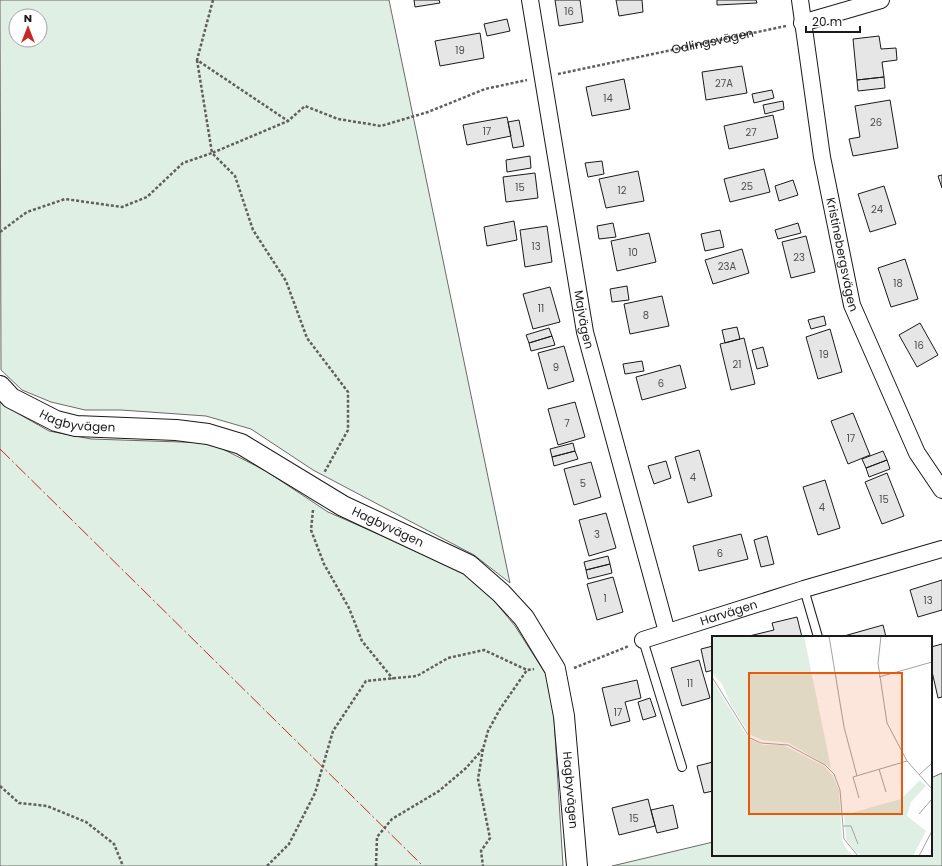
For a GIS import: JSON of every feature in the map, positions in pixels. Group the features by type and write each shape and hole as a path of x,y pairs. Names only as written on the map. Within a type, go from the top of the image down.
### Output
{"street":[{"name":"Majvägen","path":"530,0 586,332 667,632"},
{"name":"Kristinebergsvägen","path":"800,0 802,23 822,157 852,305 917,453 942,490"},
{"path":"802,23 881,0"},
{"name":"Hagbyvägen","path":"0,386 10,398 56,421 76,426 176,430 208,434 242,444 343,506 469,565 502,593 564,668 564,716 577,866"},
{"name":"Harvägen","path":"643,640 804,589 942,549"}],"lane":[{"path":"804,589 818,636"},
{"path":"643,640 682,767"}],"path":[{"path":"213,0 197,60 212,153 235,176 253,230 286,281 307,338 348,392 348,430 316,489 311,530 324,564 348,608 362,641 393,679"},
{"name":"Odlingsvägen","path":"288,121 305,106 338,118 381,126 428,112 485,89 802,23"},
{"path":"197,60 288,121"},
{"path":"0,232 27,212 65,199 122,207 147,197 183,163 212,153 288,121"},
{"path":"267,866 289,844 315,793 333,731 366,681 417,676 448,658 484,650 526,670 564,668 643,640"},
{"path":"564,668 574,676"},
{"path":"483,866 481,851 490,838 478,779 483,748 488,731 500,709 526,670"},
{"path":"376,866 377,837 392,819 439,791 466,768 483,748"},
{"path":"0,786 19,803 47,806 86,822 114,844 123,866"}],"green space":[{"path":"0,0 389,0 510,583 474,555 313,470 251,429 206,416 121,410 85,410 51,402 22,390 1,370"},
{"path":"0,401 3,405 49,431 91,439 211,443 266,471 328,512 462,571 492,598 515,626 547,676 554,718 563,866 0,866"},
{"path":"942,773 942,866 612,866 712,842 712,856 932,856 932,778"}],"building":[{"path":"414,0 439,0 440,3 415,7"},
{"path":"555,0 580,0 583,22 559,26"},
{"path":"616,0 642,0 643,12 619,16"},
{"path":"717,0 756,0 757,3 717,5"},
{"path":"507,19 510,31 487,36 484,24"},
{"path":"480,33 484,58 440,66 435,41"},
{"path":"879,36 881,49 896,48 897,60 882,62 884,77 857,80 853,39"},
{"path":"742,66 747,93 706,100 702,72"},
{"path":"884,77 885,88 858,91 857,80"},
{"path":"624,79 630,109 592,116 586,87"},
{"path":"772,90 774,98 754,103 752,94"},
{"path":"890,100 898,148 853,156 849,139 860,137 855,106"},
{"path":"783,101 784,109 765,114 763,105"},
{"path":"773,115 778,138 729,149 724,126"},
{"path":"507,117 511,136 467,145 463,125"},
{"path":"519,120 524,146 513,148 508,122"},
{"path":"530,156 531,168 507,172 506,160"},
{"path":"602,161 604,174 588,177 585,163"},
{"path":"764,169 770,192 730,202 724,179"},
{"path":"638,171 644,201 606,208 599,179"},
{"path":"535,173 538,198 506,202 503,177"},
{"path":"942,175 942,188 938,176"},
{"path":"793,180 798,195 779,201 775,186"},
{"path":"884,186 896,224 870,232 858,194"},
{"path":"514,221 517,240 487,246 484,227"},
{"path":"613,223 616,237 599,239 597,226"},
{"path":"798,223 801,233 778,239 775,230"},
{"path":"547,226 552,262 525,267 520,230"},
{"path":"720,230 724,247 705,251 701,234"},
{"path":"649,233 656,262 617,271 611,241"},
{"path":"806,236 815,272 791,278 782,242"},
{"path":"742,249 749,273 713,284 705,260"},
{"path":"905,259 918,299 891,307 878,268"},
{"path":"627,286 629,300 612,302 610,289"},
{"path":"550,287 560,322 533,329 523,294"},
{"path":"662,296 669,326 630,334 624,304"},
{"path":"824,316 826,325 811,329 808,320"},
{"path":"920,323 938,355 917,367 899,335"},
{"path":"737,327 740,339 725,343 722,330"},
{"path":"549,328 552,336 529,343 526,335"},
{"path":"830,329 842,372 818,379 806,337"},
{"path":"552,336 555,345 531,351 529,343"},
{"path":"744,338 755,384 731,390 720,344"},
{"path":"564,346 574,381 548,389 538,353"},
{"path":"763,347 768,366 757,369 752,350"},
{"path":"642,361 644,371 625,374 623,364"},
{"path":"680,365 686,388 642,400 636,377"},
{"path":"575,402 585,437 558,445 548,409"},
{"path":"853,413 870,455 848,464 831,421"},
{"path":"573,443 575,451 552,457 550,449"},
{"path":"699,450 712,496 688,503 675,457"},
{"path":"575,451 578,459 554,466 552,457"},
{"path":"883,451 887,460 866,468 862,459"},
{"path":"887,460 890,469 869,477 866,468"},
{"path":"666,461 671,478 654,484 648,466"},
{"path":"591,462 601,497 574,505 564,469"},
{"path":"887,473 904,516 882,524 865,482"},
{"path":"825,480 840,528 818,535 803,487"},
{"path":"606,513 616,548 589,556 579,520"},
{"path":"741,534 748,559 699,571 693,546"},
{"path":"767,536 774,564 761,567 754,540"},
{"path":"608,556 610,564 586,570 584,562"},
{"path":"610,564 612,573 588,579 586,570"},
{"path":"613,577 623,612 597,620 587,584"},
{"path":"942,580 942,610 918,617 910,590"},
{"path":"797,617 802,636 749,636 774,630 772,623"},
{"path":"883,625 886,636 844,636"},
{"path":"942,644 942,697 938,698 932,671 932,647"},
{"path":"712,646 712,670 706,672 701,649"},
{"path":"699,660 710,698 682,706 671,668"},
{"path":"637,680 641,698 625,702 630,721 611,726 602,688"},
{"path":"650,698 656,716 643,720 638,702"},
{"path":"712,762 712,791 704,793 697,766"},
{"path":"648,799 655,826 619,835 612,808"},
{"path":"673,805 678,828 657,833 651,810"}],"power":[{"path":"0,449 423,866"}]}
